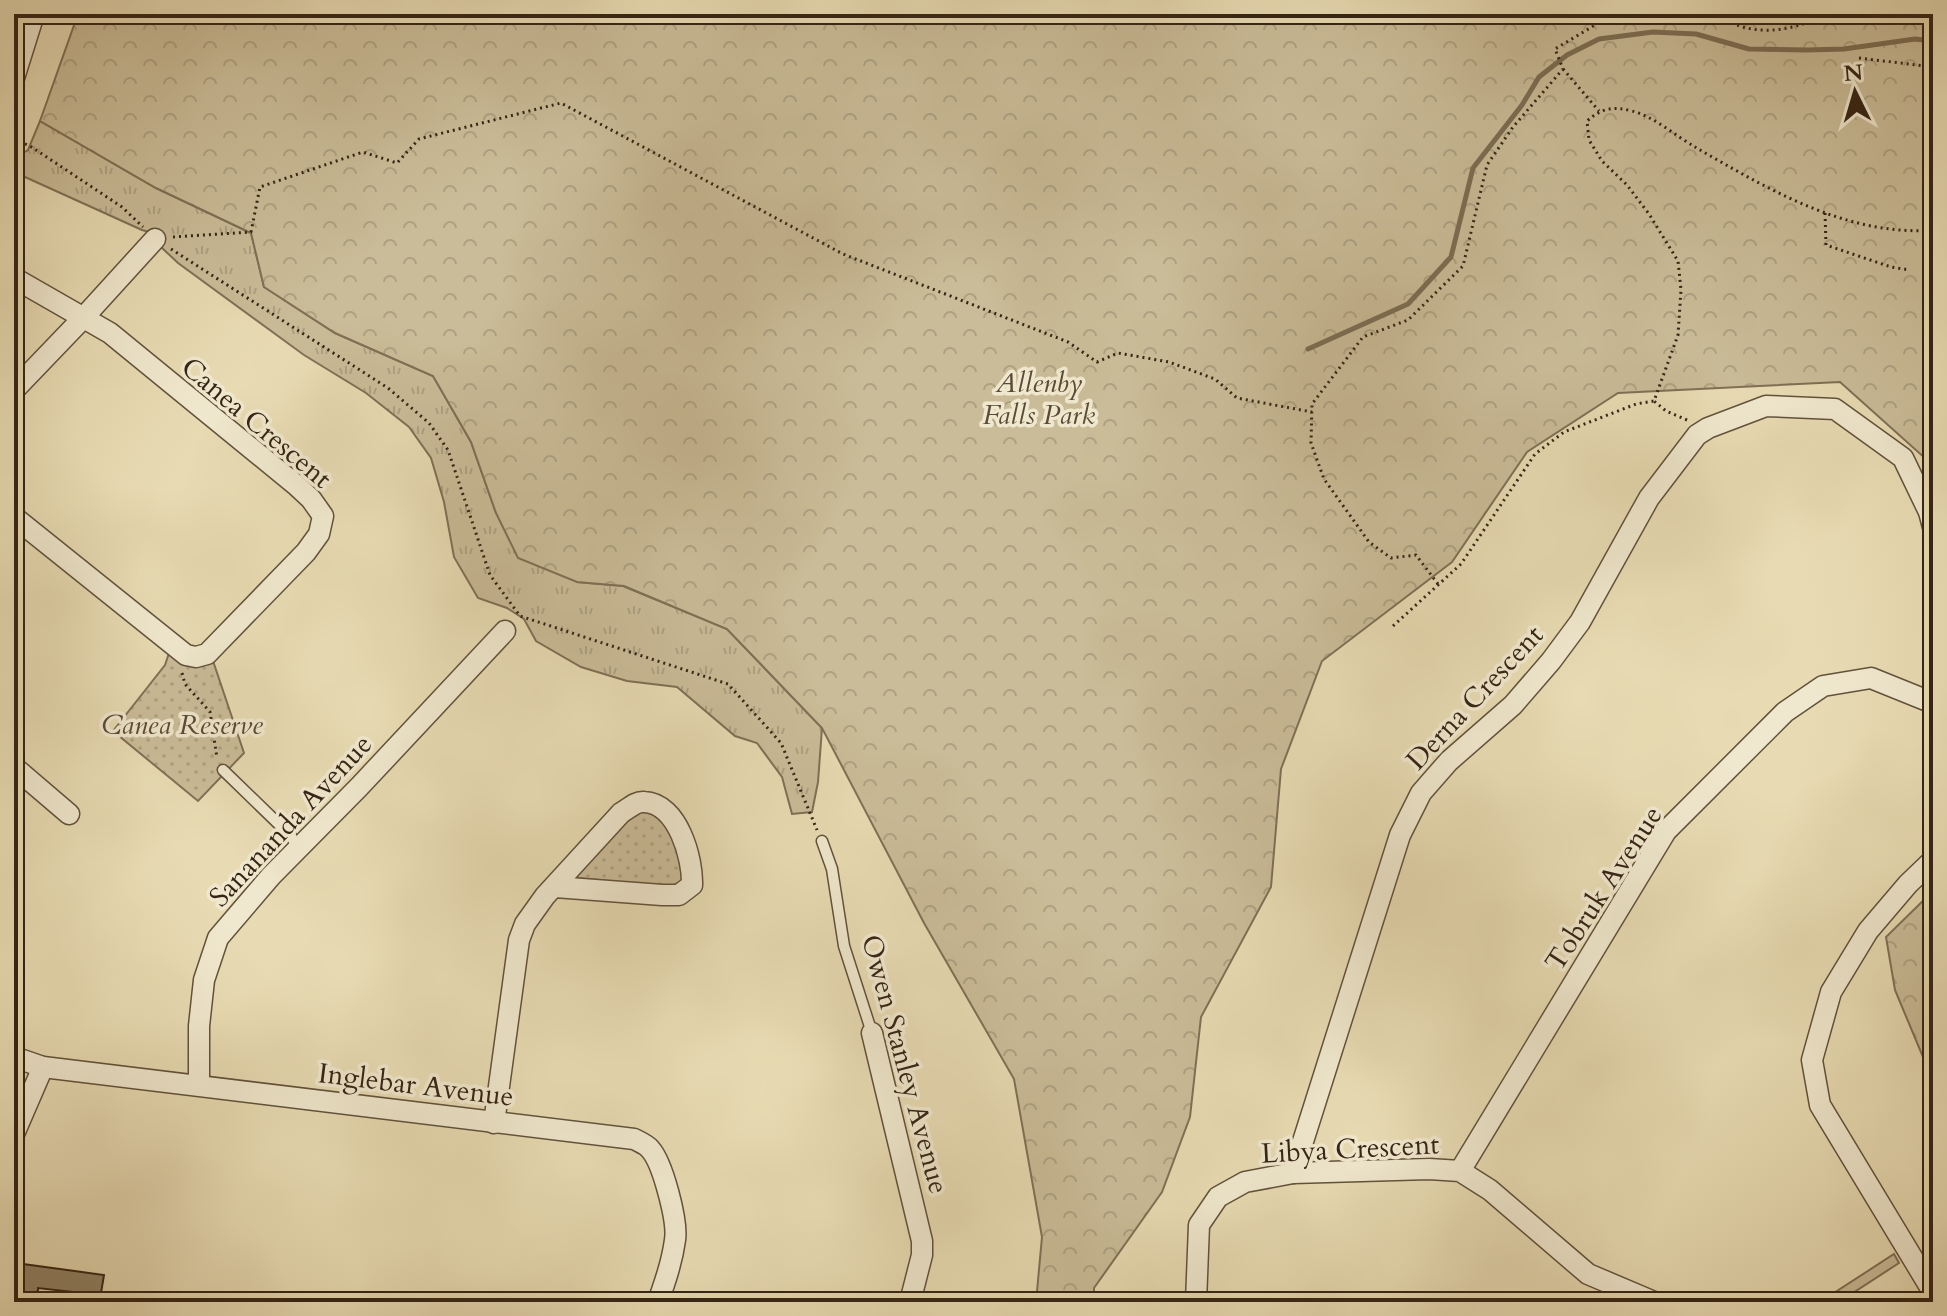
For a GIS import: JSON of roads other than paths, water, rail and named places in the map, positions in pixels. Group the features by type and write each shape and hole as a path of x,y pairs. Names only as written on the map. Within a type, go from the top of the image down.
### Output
{"street":[{"path":"14,78 34,14"},
{"path":"14,390 155,239"},
{"path":"14,278 84,317"},
{"name":"Canea Crescent","path":"14,517 186,655 196,657 207,654 306,552 319,534 323,516 296,485 110,333 84,317"},
{"name":"Derna Crescent","path":"1293,1173 1400,835 1421,793 1449,761 1513,705 1551,661 1580,622 1649,498 1697,435 1766,406 1835,409 1903,458 1933,527"},
{"name":"Sanananda Avenue","path":"199,1084 199,1026 204,980 218,938 505,631"},
{"name":"Tobruk Avenue","path":"1460,1171 1666,831 1785,712 1823,686 1871,678 1933,703"},
{"path":"14,767 69,814"},
{"path":"494,1123 519,940 534,910 621,813 645,802 658,807 677,823 693,869 692,885 679,895 640,895 555,887"},
{"path":"1933,860 1868,931 1831,992 1812,1060 1820,1105 1933,1292"},
{"name":"Owen Stanley Avenue","path":"872,1033 922,1241 922,1255 910,1302"},
{"name":"Inglebar Avenue","path":"14,1057 43,1067 634,1139 650,1148 663,1177 674,1215 676,1236 672,1260 658,1302"},
{"path":"14,1134 43,1067"},
{"name":"Libya Crescent","path":"1196,1302 1199,1225 1218,1197 1245,1182 1293,1173 1429,1169 1460,1171 1490,1190 1588,1274 1654,1302"}],"lane":[{"path":"223,770 291,836 298,849"},
{"name":"Owen Stanley Avenue","path":"822,841 832,869 844,946 872,1033"},
{"path":"37,1299 59,1302"}],"waterway":[{"path":"1308,349 1408,304 1451,257 1473,168 1522,105 1539,77 1567,55 1599,39 1653,32 1696,34 1749,49 1807,50 1844,49 1915,39 1933,41"}],"park label":[{"name":"Allenby Falls Park","path":"1039,398"},
{"name":"Canea Reserve","path":"182,724"}]}
